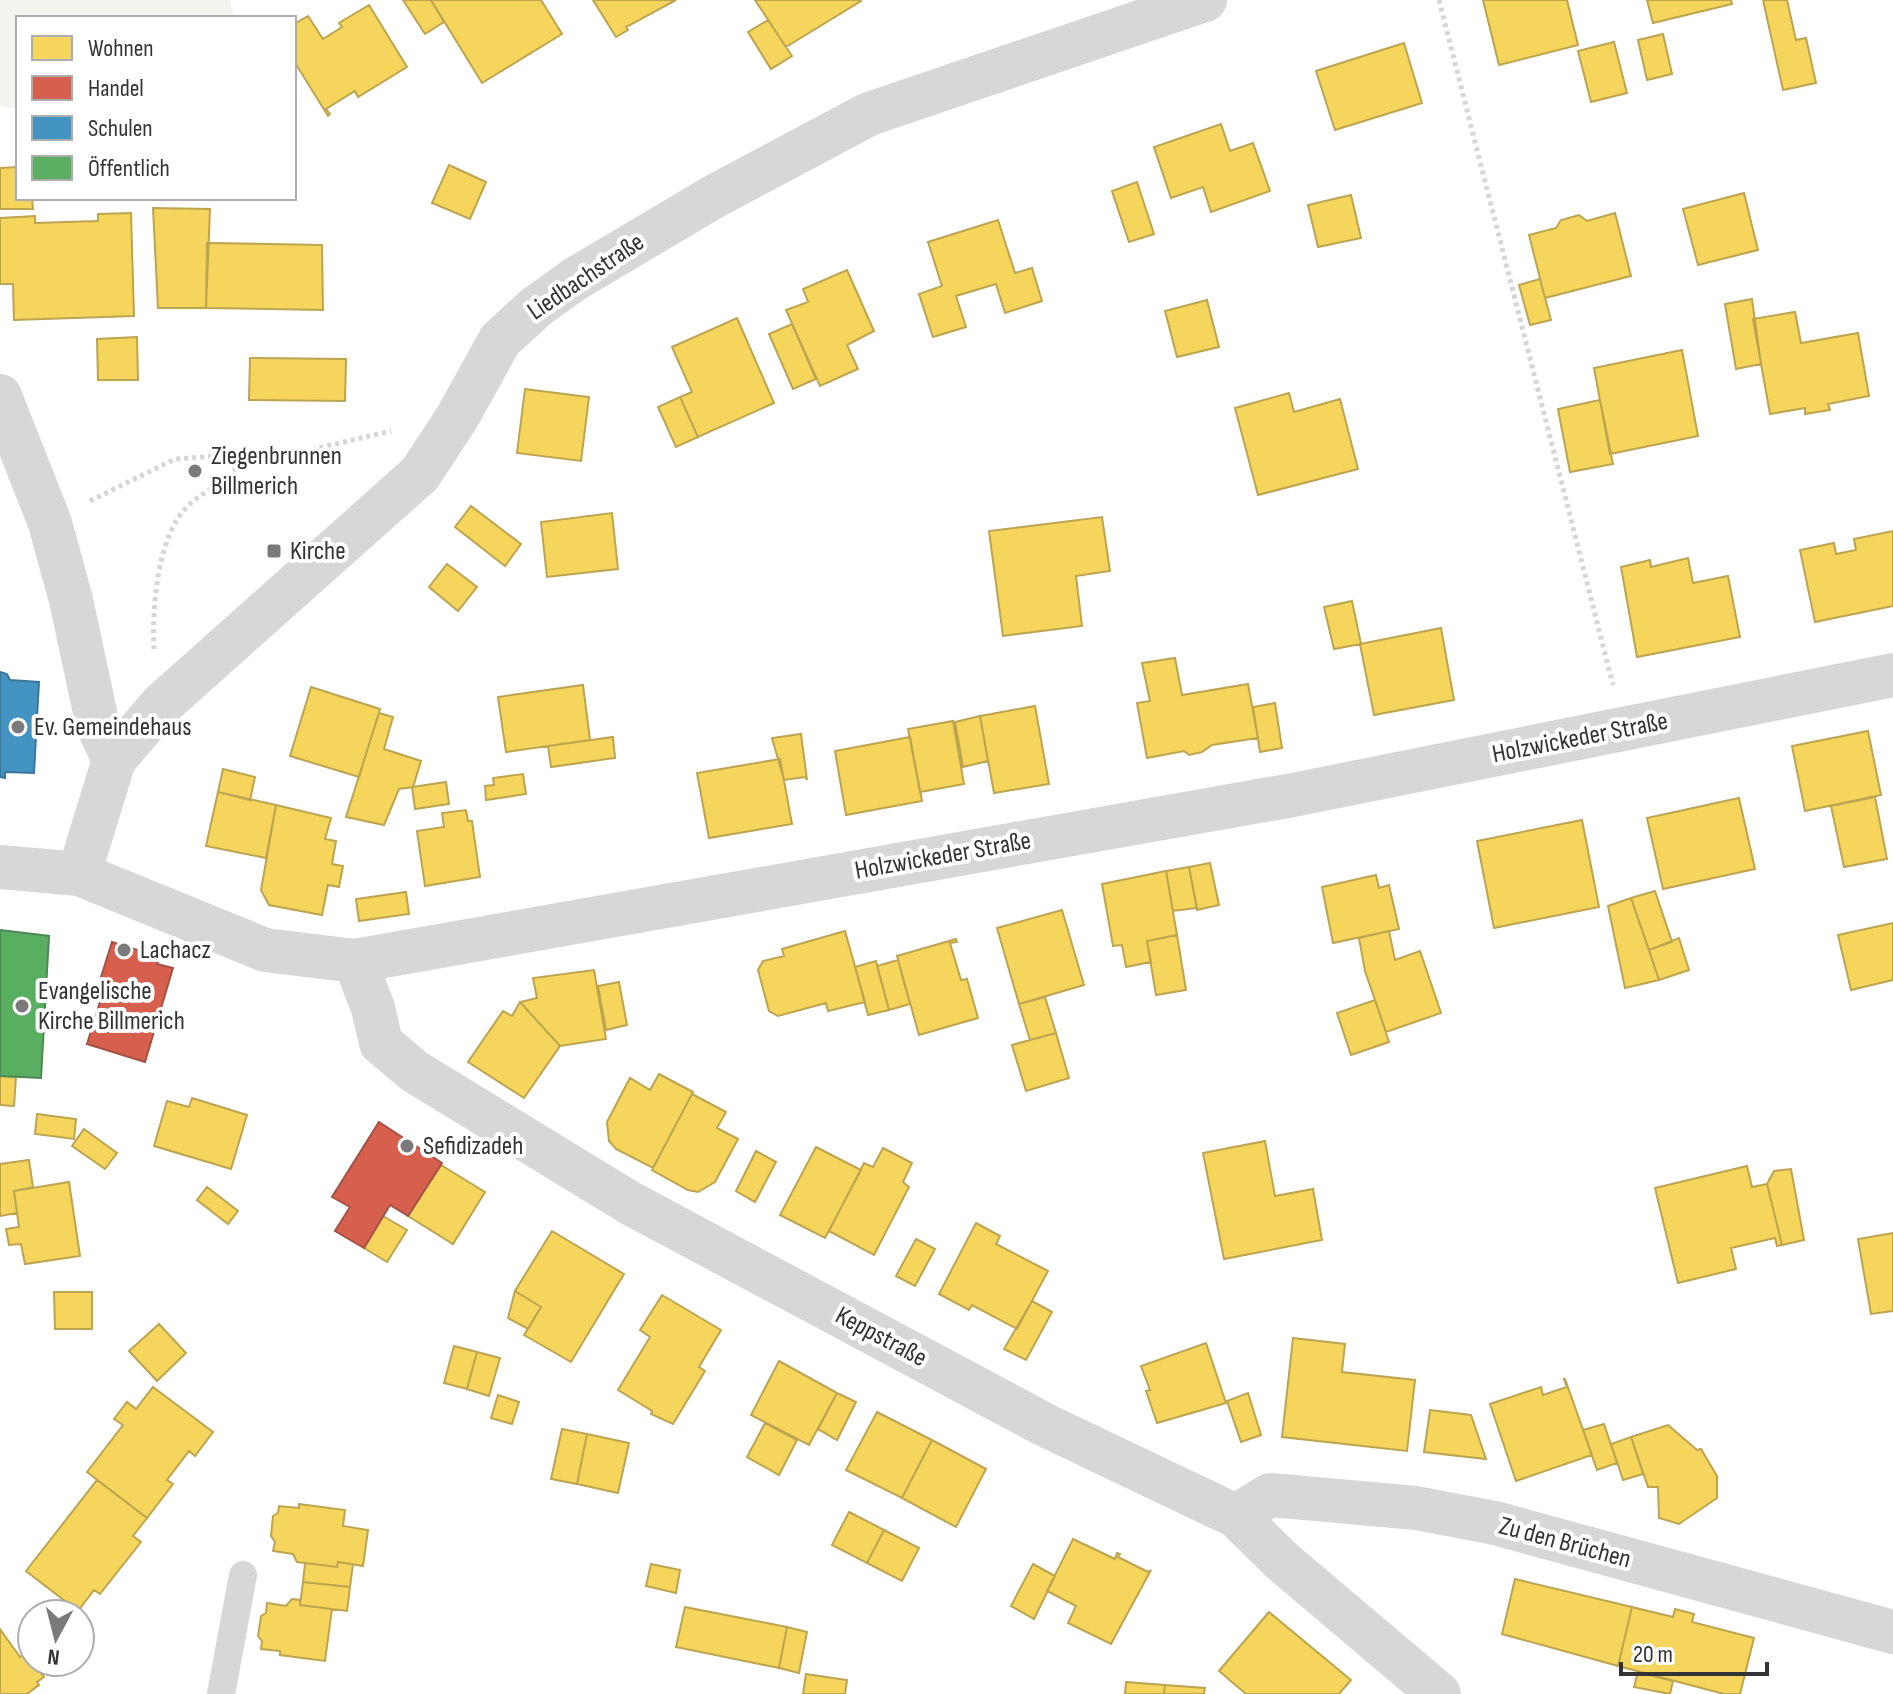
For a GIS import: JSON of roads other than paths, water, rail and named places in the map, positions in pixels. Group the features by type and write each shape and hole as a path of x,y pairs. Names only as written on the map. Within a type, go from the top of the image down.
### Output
{"street":[{"name":"Liedbachstraße","path":"79,874 114,760 161,705 420,474 458,416 500,340 536,307 575,279 715,196 869,114 1205,0"},
{"path":"0,396 50,523 71,600 98,726 114,760"},
{"name":"Holzwickeder Straße","path":"0,867 79,874 265,950 355,961 1293,795 1893,675"},
{"name":"Keppstraße","path":"355,961 373,1008 381,1043 414,1071 630,1203 1045,1425 1236,1516 1282,1561 1439,1694"},
{"name":"Zu den Brüchen","path":"1236,1516 1270,1495 1416,1508 1495,1523 1893,1632"}],"lane":[{"path":"221,1694 243,1575"}],"place":[{"name":"Ziegenbrunnen Billmerich","path":"195,471"},
{"name":"Kirche","path":"274,551"},
{"name":"Ev. Gemeindehaus","path":"18,727"},
{"name":"Lachacz","path":"124,950"},
{"name":"Evangelische Kirche Billmerich","path":"22,1006"},
{"name":"Sefidizadeh","path":"407,1146"}]}
